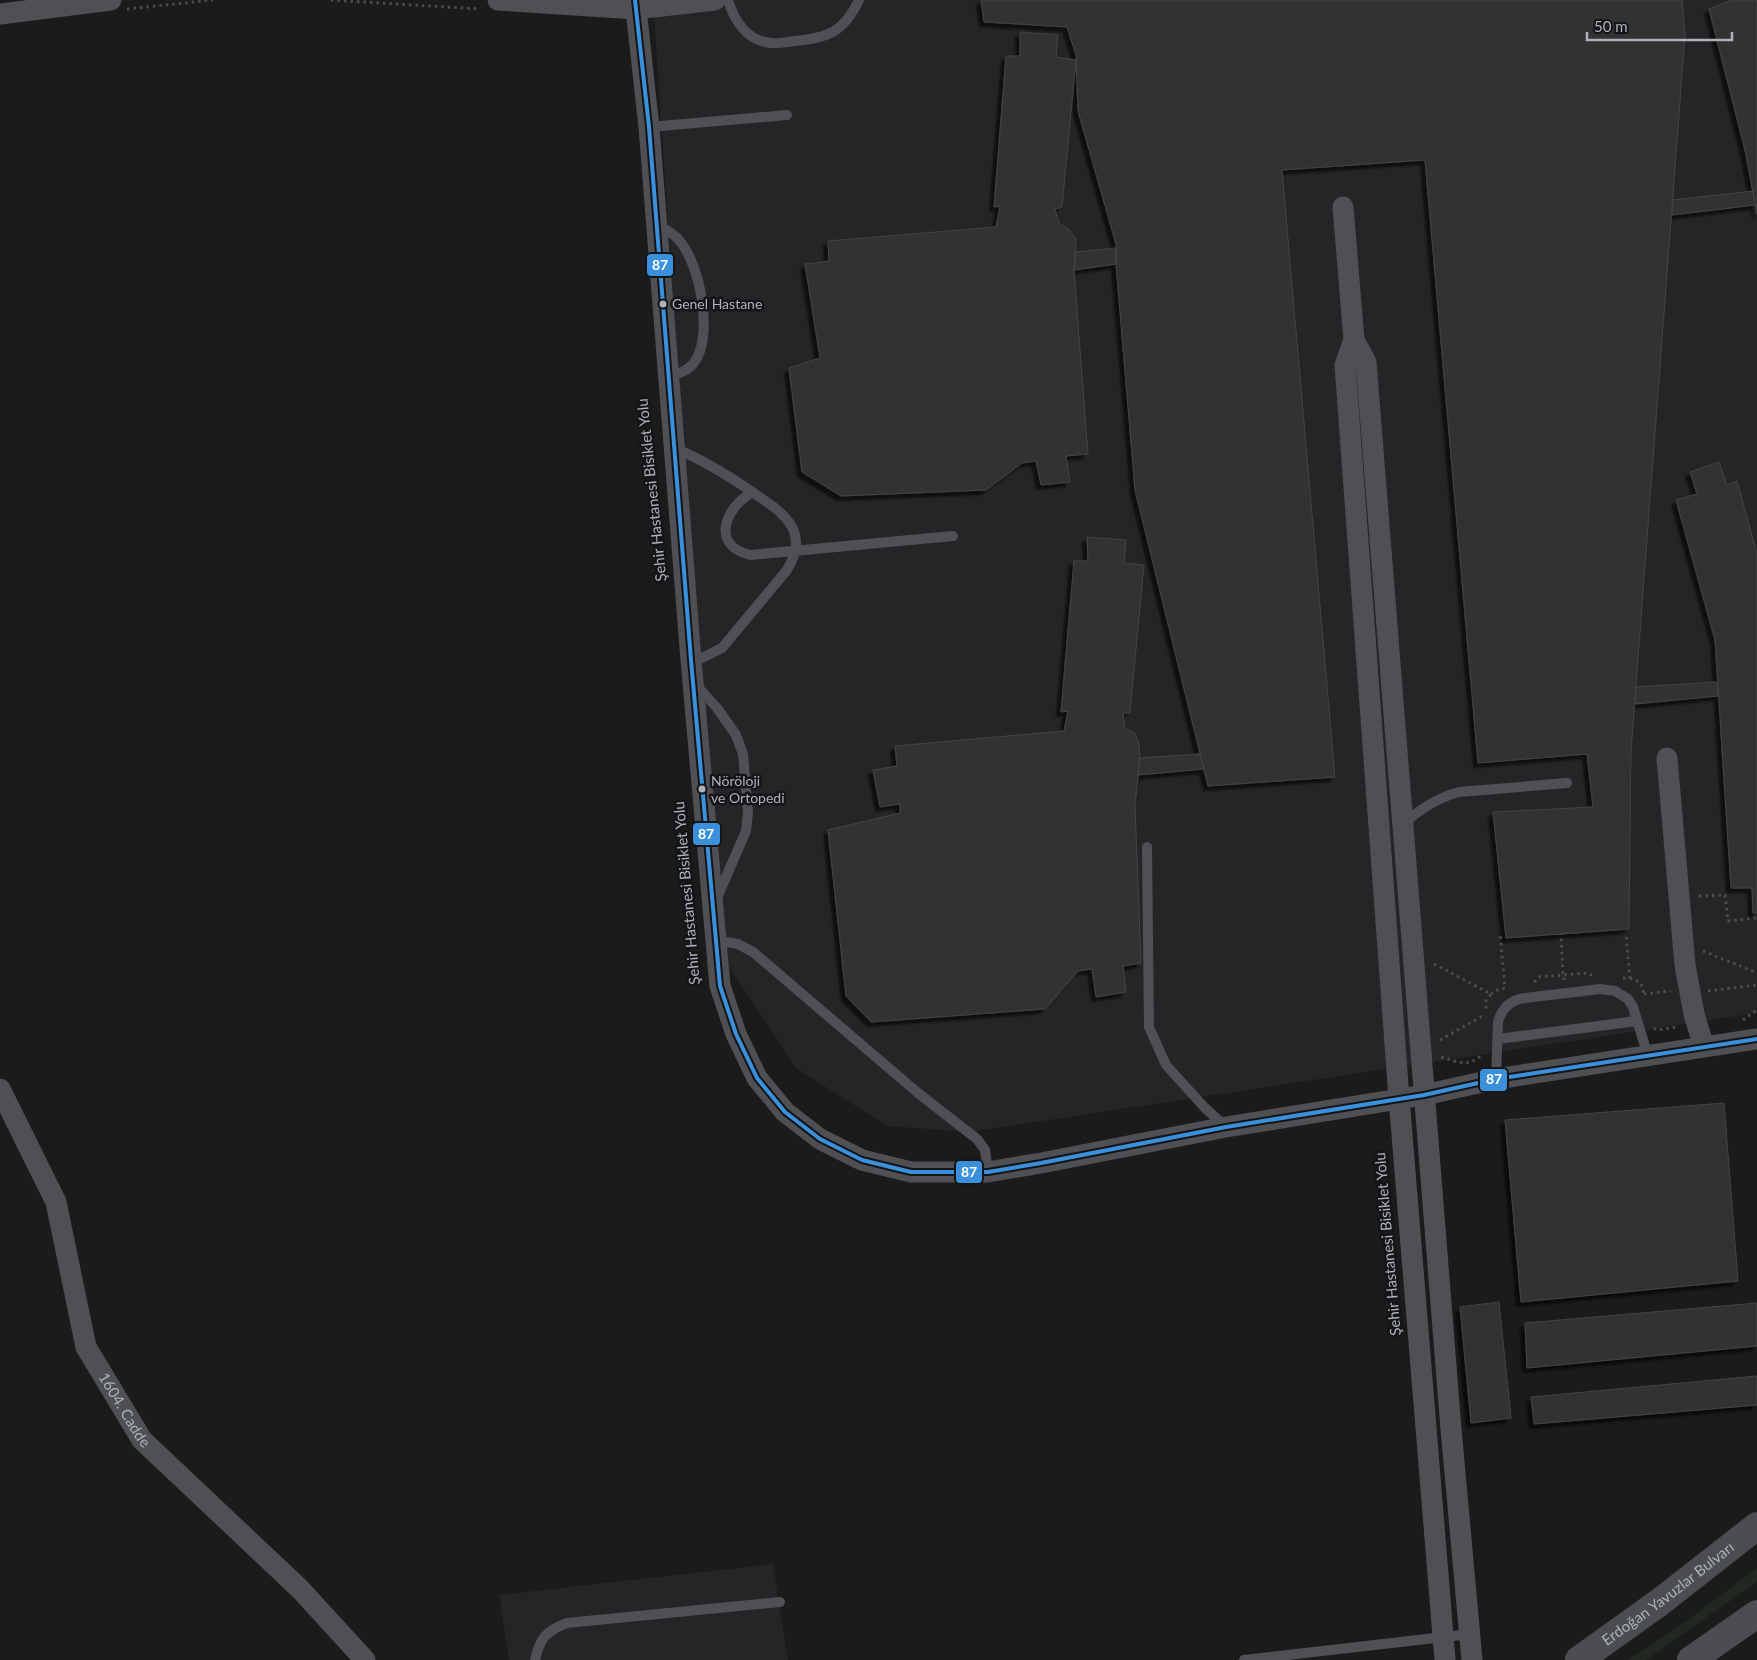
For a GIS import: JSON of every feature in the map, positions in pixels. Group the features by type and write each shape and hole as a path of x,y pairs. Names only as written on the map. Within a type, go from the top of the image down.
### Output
{"main road":[{"name":"Erdoğan Yavuzlar Bulvarı","path":"1579,1660 1637,1619 1757,1526"},
{"path":"1691,1660 1757,1614"}],"street":[{"path":"0,14 111,0"},
{"path":"490,4 636,5 715,0"},
{"path":"636,5 649,127 690,660 720,986 736,1034 757,1078 785,1112 820,1140 862,1160 911,1172 988,1172 1226,1127 1424,1095 1496,1079 1704,1047 1750,1033"},
{"path":"1343,207 1354,340 1366,362 1450,1419 1472,1660"},
{"path":"1354,340 1345,365 1399,1098 1445,1660"},
{"path":"1667,758 1685,966 1694,1014 1704,1047"},
{"name":"1604. Cadde","path":"0,1089 56,1202 86,1348 142,1440 300,1589 365,1660"}],"lane":[{"path":"728,0 733,15 742,28 755,39 772,44 818,39 830,34 847,20 859,0"},
{"path":"649,127 787,115"},
{"path":"656,224 679,239 689,255 697,273 704,315 704,330 697,358 687,369 678,374 668,376"},
{"path":"674,448 712,465 774,507 792,526 795,536 796,551 788,570 729,641 713,654 690,660"},
{"path":"752,492 735,505 727,522 726,537 731,547 750,555 953,536"},
{"path":"693,682 717,708 736,735 743,754 748,813 746,831 713,908"},
{"path":"1404,823 1428,804 1443,796 1459,792 1567,783"},
{"path":"1147,848 1149,1027 1166,1065 1205,1108 1226,1127"},
{"path":"716,940 738,944 753,952 910,1087 978,1139 985,1150 988,1172"},
{"path":"1496,1079 1498,1022 1504,1008 1517,999 1608,989 1622,994 1634,1007 1648,1056"},
{"path":"1498,1039 1637,1021"},
{"path":"535,1660 540,1641 554,1628 567,1623 780,1602"},
{"path":"1244,1660 1470,1634"}],"path":[{"path":"331,0 490,4"},
{"path":"1696,896 1725,895 1728,921 1757,918"},
{"path":"1500,933 1505,988"},
{"path":"1561,934 1563,974"},
{"path":"1620,979 1630,978 1626,936"},
{"path":"1698,951 1704,951 1757,973"},
{"path":"1427,962 1471,982 1490,994"},
{"path":"1532,985 1539,977 1563,974 1588,973 1600,980"},
{"path":"1701,992 1757,985"},
{"path":"1486,1024 1486,1001 1490,994 1494,991 1512,987"},
{"path":"1644,994 1677,990"},
{"path":"1750,1033 1757,1010"},
{"path":"1436,1044 1441,1039 1486,1014"},
{"path":"1434,1052 1441,1057 1468,1064 1483,1054 1486,1048"}],"shaded area":[{"path":"653,0 1757,0 1757,1013 969,1132 887,1126 796,1068 730,968 716,940"},
{"path":"773,1564 788,1660 509,1660 499,1595"},
{"path":"1757,1568 1757,1582 1646,1660 1628,1660 1689,1619"}],"building":[{"path":"981,0 1682,0 1685,35 1631,751 1629,929 1506,938 1493,812 1593,807 1587,754 1478,763 1425,160 1282,170 1335,777 1208,786 1135,490 1116,264 1116,244 1078,111 1076,55 1067,27 984,22"},
{"path":"1732,0 1757,0 1757,214 1745,150 1709,9"},
{"path":"1020,32 1058,35 1056,57 1076,60 1062,207 1055,209 1059,223 1076,238 1074,270 1088,454 1066,456 1070,482 1041,485 1036,461 1022,463 986,490 841,496 802,472 789,368 820,358 805,264 829,261 828,241 996,227 1000,206 994,207 1006,56 1020,56"},
{"path":"1753,191 1755,205 1672,215 1673,200"},
{"path":"1116,248 1116,264 1074,270 1076,252"},
{"path":"1719,462 1727,485 1737,481 1757,554 1757,913 1753,913 1752,888 1731,888 1715,640 1676,500 1697,494 1690,472"},
{"path":"1087,537 1126,540 1124,563 1144,565 1130,712 1123,714 1125,729 1135,733 1139,745 1140,758 1135,805 1141,963 1123,966 1126,992 1096,997 1092,969 1078,971 1045,1009 871,1022 846,996 828,830 900,813 900,804 880,807 873,770 897,766 895,746 1064,731 1068,711 1061,712 1074,561 1088,561"},
{"path":"1717,682 1718,696 1635,704 1636,687"},
{"path":"1200,754 1204,769 1138,775 1140,758"},
{"path":"1724,1103 1738,1281 1521,1302 1505,1120"},
{"path":"1499,1302 1511,1418 1471,1423 1460,1307"},
{"path":"1757,1303 1757,1346 1527,1368 1525,1323"},
{"path":"1757,1376 1757,1405 1534,1424 1531,1397"}],"transit line":[{"name":"87","path":"635,0 649,127 691,660 720,986 736,1034 757,1078 785,1112 820,1139 862,1160 911,1172 988,1172 1226,1127 1424,1095 1496,1079 1757,1039"}],"place":[{"name":"Genel Hastane","path":"663,304"},
{"name":"Nöröloji ve Ortopedi","path":"702,789"}]}
